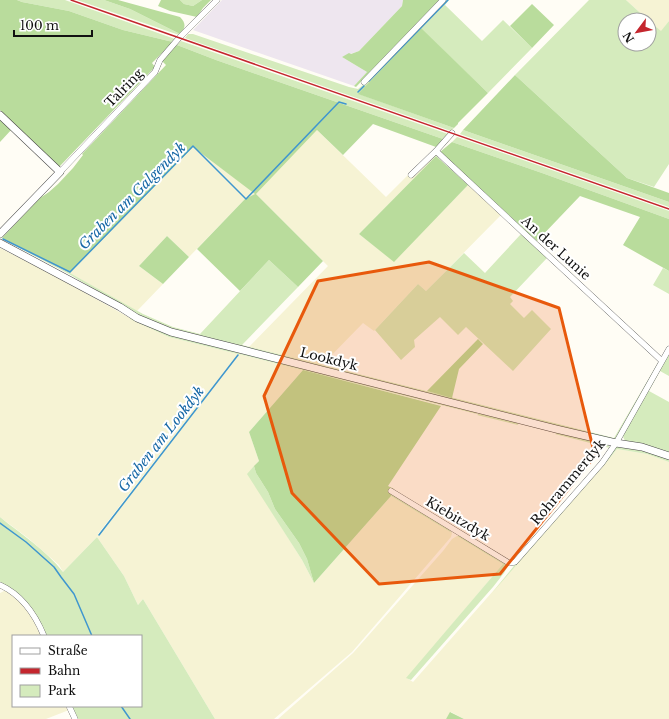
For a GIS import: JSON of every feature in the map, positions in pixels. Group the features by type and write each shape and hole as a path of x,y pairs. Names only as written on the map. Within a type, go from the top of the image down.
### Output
{"street":[{"name":"Talring","path":"0,234 155,72 160,60 217,0"},
{"path":"364,82 443,0"},
{"path":"0,115 60,172"},
{"path":"411,175 452,133"},
{"name":"An der Lunie","path":"436,151 662,361"},
{"name":"Lookdyk","path":"0,243 120,307 136,318 171,332 556,429 616,443 642,447 669,456"},
{"name":"Rohrammerdyk","path":"514,562 602,463 616,443 669,349"},
{"name":"Kiebitzdyk","path":"391,491 509,563 514,562"},
{"path":"0,585 14,592 26,604 43,635"},
{"path":"69,707 75,719"}],"highlighted area":[{"path":"429,262 559,308 595,456 500,574 379,584 292,493 264,396 318,281"}],"shaded area":[{"path":"222,0 403,0 402,6 359,51 342,57 367,72 354,86 193,30"},
{"path":"626,0 669,0 669,21 661,32 657,28 657,12 639,12"},
{"path":"317,130 386,197 436,147 440,152 359,234 394,261 468,185 501,215 426,291 418,284 374,331 363,323 322,365 249,347 328,266 256,194"},
{"path":"193,147 256,194 245,199 189,257 167,236 139,266 163,284 137,311 70,273"},
{"path":"0,248 57,277 137,322 169,337 238,354 98,534 99,535 239,354 303,370 249,432 259,461 248,474 302,560 314,583 391,496 452,533 451,537 352,652 274,719 215,719 143,599 138,605 124,576 97,537 63,572 59,565 43,551 0,517"},
{"path":"617,449 647,454 669,462 669,719 464,719 451,712 446,719 278,719 353,653 452,539 457,536 503,564 407,678 413,682"},
{"path":"6,590 26,608 34,620 41,635 12,635 12,707 68,707 69,710 46,719 0,719 0,593"}],"green space":[{"path":"0,0 17,0 69,11 123,30 173,42 152,63 155,67 59,167 0,110"},
{"path":"17,0 65,0 175,39 173,42 123,30 69,11"},
{"path":"77,0 104,0 130,9 180,34 179,35"},
{"path":"104,0 118,0 180,17 184,23 184,28 180,34 130,9"},
{"path":"161,0 180,0 184,4 193,6 202,0 211,0 197,17 170,11 158,6"},
{"path":"180,0 202,0 193,6 184,4"},
{"path":"403,0 439,0 356,87 354,86 367,72 342,57 349,53 351,54 359,51 402,6"},
{"path":"446,0 449,0 445,5 482,41 503,20 532,48 488,93 421,29 359,94 454,128 451,131 185,38 188,34 193,34 358,89"},
{"path":"589,0 626,0 639,12 617,12 617,52 657,52 657,28 661,31 669,21 669,164 654,187 627,178 515,75"},
{"path":"532,4 554,25 532,48 510,26"},
{"path":"421,28 488,93 454,128 358,94"},
{"path":"181,41 448,134 443,139 216,60 177,45"},
{"path":"177,45 443,139 436,147 373,124 343,155 317,130 256,194 323,261 298,287 269,260 240,291 197,249 245,199 255,194 193,147 70,273 2,238 40,198 58,184 73,168 83,155 82,154 166,65 162,61"},
{"path":"515,75 627,178 669,193 669,202 463,130"},
{"path":"0,118 12,129 0,142"},
{"path":"463,130 669,202 669,207 460,134"},
{"path":"457,137 669,211 669,219 452,142"},
{"path":"452,142 669,219 669,271 623,245 640,217 580,196 537,241 440,152"},
{"path":"436,156 468,185 394,262 359,234"},
{"path":"521,234 547,258 510,297 513,301 510,304 524,318 532,310 551,329 513,371 466,327 458,335 440,317 414,340 415,347 401,360 375,330 418,284 426,291 464,253 485,273"},
{"path":"167,236 189,257 163,284 139,266"},
{"path":"2,238 70,273 143,314 173,327 200,334 269,260 298,287 242,345 614,438 659,361 659,363 615,439 612,440 169,329 135,314 69,274"},
{"path":"663,268 669,271 669,294 653,285"},
{"path":"132,316 154,328 477,411 477,414 239,354 100,535 98,535 238,354 169,337 130,319"},
{"path":"478,339 483,344 459,369 452,398 427,391"},
{"path":"669,352 669,376 660,371 649,391 669,402 669,454 628,443 624,439 623,434"},
{"path":"303,370 441,406 388,486 394,489 391,496 314,583 307,559 299,543 275,509 268,492 256,473 254,466 259,461 249,432"},
{"path":"481,412 517,422 518,425 477,415"},
{"path":"558,432 607,444 610,448 555,434"},
{"path":"617,446 669,457 669,462 647,454 617,449 492,593 517,562"},
{"path":"254,466 256,473 268,492 275,509 299,543 307,559 314,583 302,560 247,474"},
{"path":"392,494 448,528 452,533 391,496"},
{"path":"0,517 41,550 63,572 97,537 124,576 138,605 143,599 215,719 78,719 72,707 142,707 142,635 45,635 29,605 19,594 0,582"},
{"path":"457,536 462,536 508,566 493,587 411,680 406,678 503,564"},
{"path":"450,712 464,719 446,719"}],"waterway":[{"name":"Graben am Galgendyk","path":"369,81 448,0"},
{"name":"Graben am Galgendyk","path":"358,92 364,86"},
{"name":"Graben am Galgendyk","path":"3,239 70,272 193,146 246,199 339,102 346,104"},
{"name":"Graben am Lookdyk","path":"99,535 238,355"},
{"path":"0,523 26,542 54,567 74,594 92,635"},
{"path":"122,707 130,719"}],"railway":[{"path":"71,0 669,209"}]}
